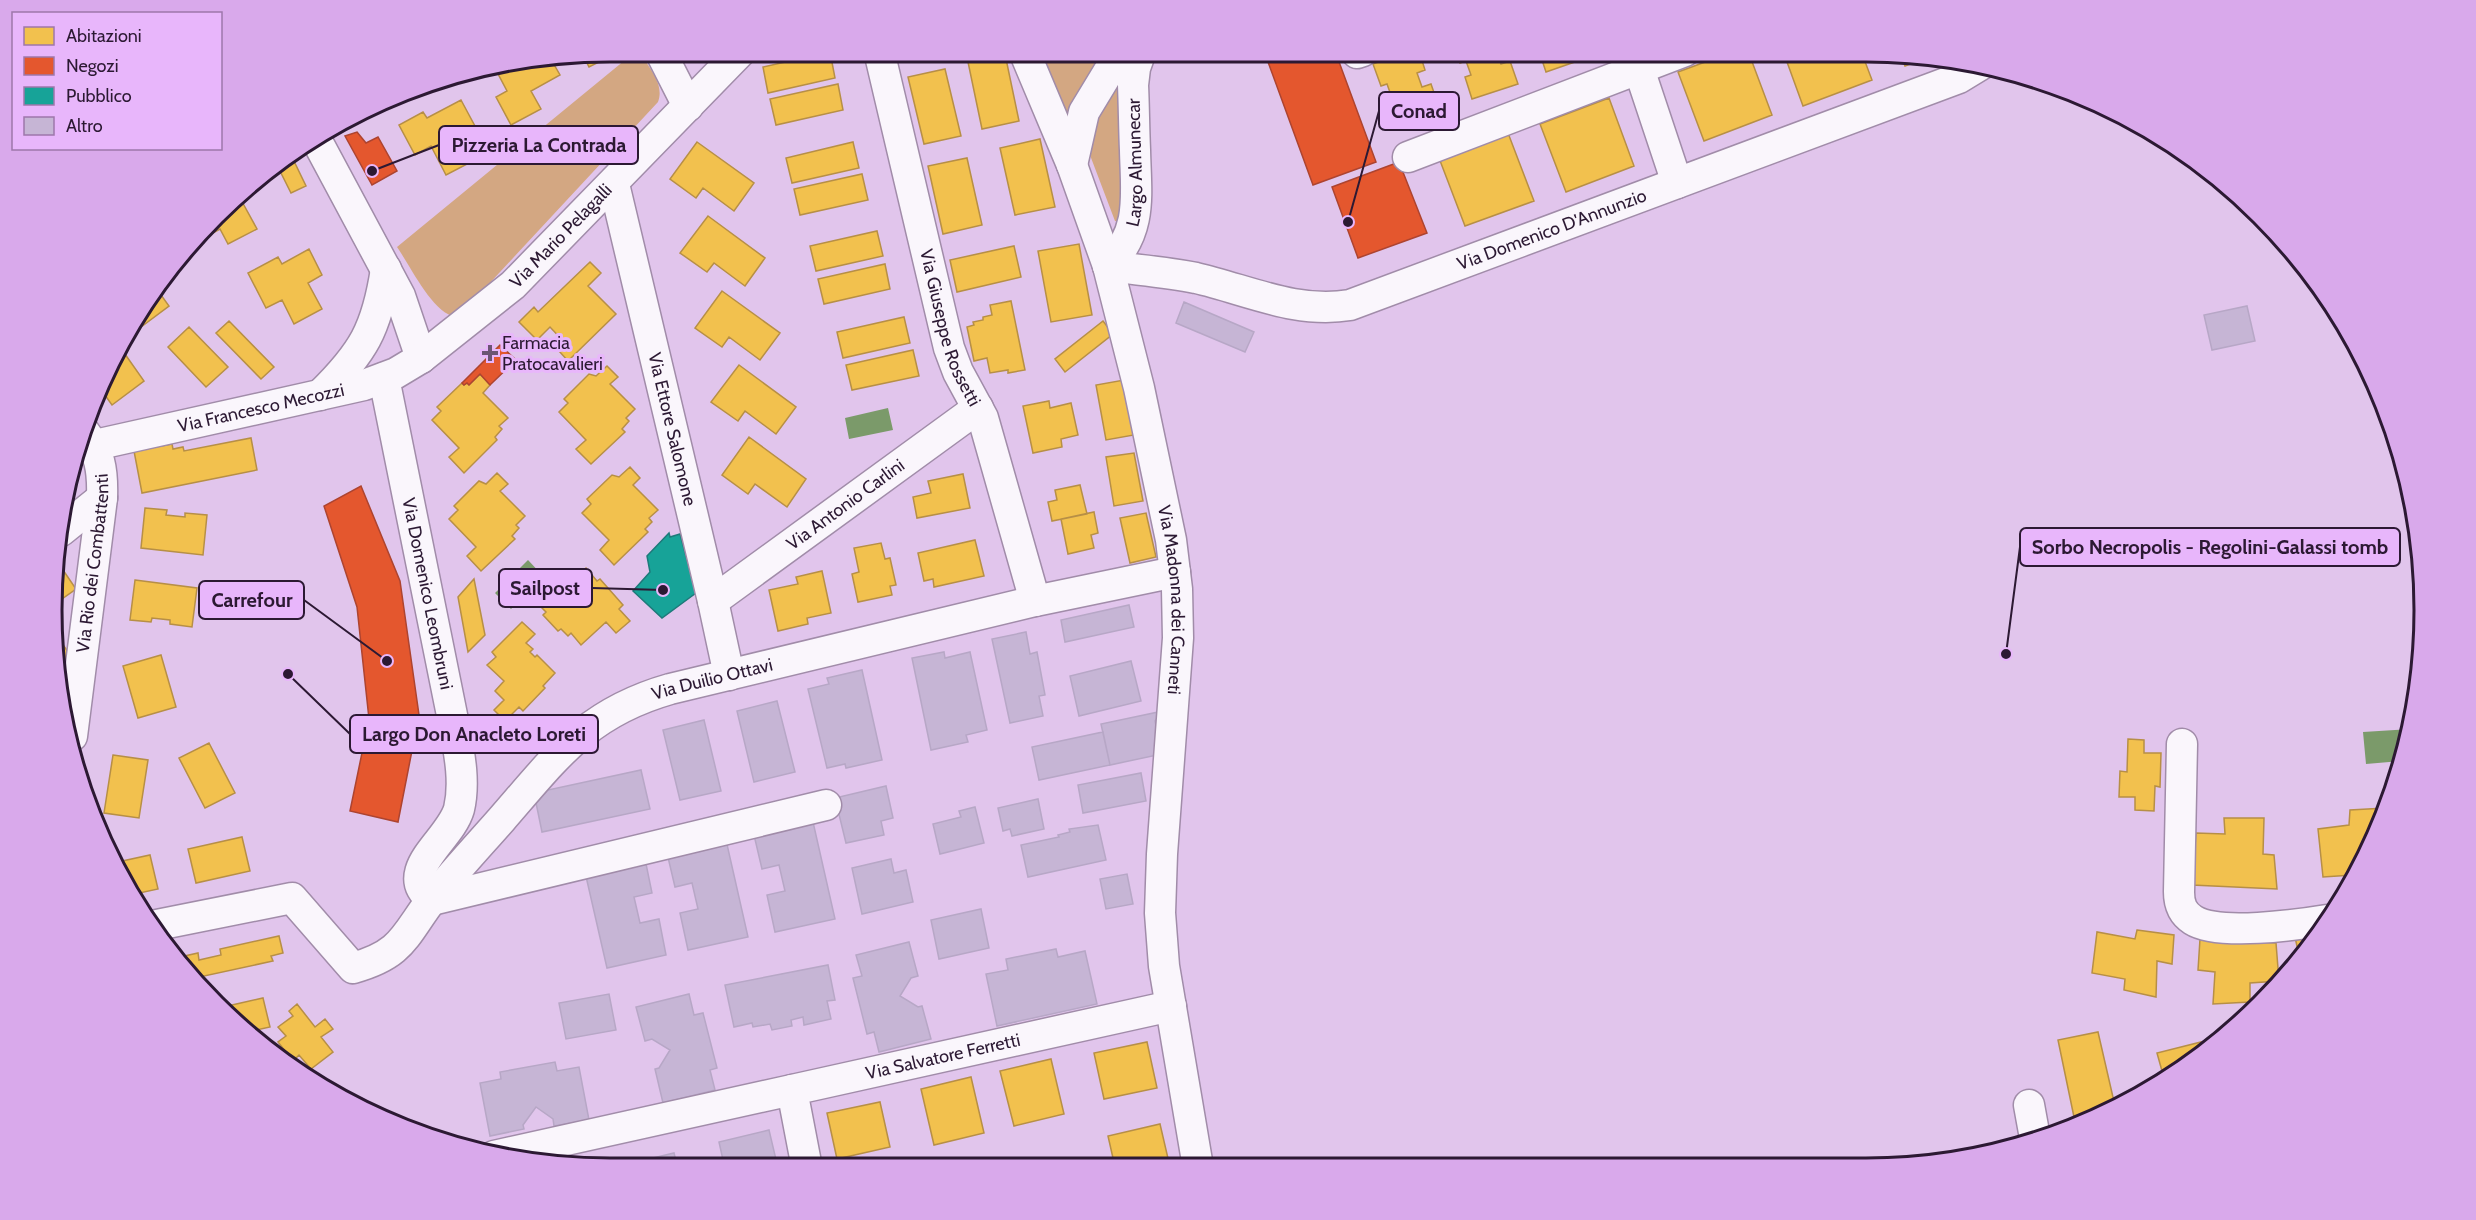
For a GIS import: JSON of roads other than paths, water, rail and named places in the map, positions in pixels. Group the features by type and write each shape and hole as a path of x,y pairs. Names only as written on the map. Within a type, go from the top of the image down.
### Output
{"street":[{"path":"666,62 688,106"},
{"name":"Via Mario Pelagalli","path":"421,358 513,285 614,184 730,62"},
{"name":"Via Giuseppe Rossetti","path":"882,62 949,348 958,372 978,408 1035,601"},
{"name":"Via Madonna dei Canneti","path":"1029,62 1072,165 1108,266 1139,388 1167,519 1175,572 1178,649 1160,896 1162,947 1196,1158"},
{"name":"Largo Almunecar","path":"1072,165 1084,112 1114,62"},
{"name":"Largo Almunecar","path":"1108,266 1129,239 1136,214 1133,86 1137,62"},
{"path":"1408,157 1631,62"},
{"path":"1637,62 1677,183"},
{"name":"Via Domenico D'Annunzio","path":"1108,266 1197,279 1304,307 1340,307 1374,298 1446,268 1959,78 1970,71"},
{"path":"319,145 386,269 408,316 421,358"},
{"name":"Via Ettore Salomone","path":"614,184 729,675"},
{"path":"320,395 350,364 369,336 377,314 386,269"},
{"name":"Via Francesco Mecozzi","path":"90,438 364,385 384,378 421,358"},
{"name":"Via Domenico Leombruni","path":"384,378 459,756 462,792 458,812 451,828 418,872 419,885 432,900"},
{"name":"Via Antonio Carlini","path":"713,601 978,408"},
{"name":"Via Rio dei Combattenti","path":"74,724 102,498 101,470 89,439"},
{"path":"68,525 102,498"},
{"name":"Via Duilio Ottavi","path":"161,924 292,898 353,968 374,962 394,950 413,929 432,900 576,736 597,721 636,701 670,689 1035,601 1175,572"},
{"path":"2182,744 2178,892 2181,907 2186,914 2198,923 2222,927 2261,927 2318,921"},
{"path":"432,900 826,805"},
{"name":"Via Salvatore Ferretti","path":"518,1151 1171,1006"},
{"path":"792,1090 805,1158"},
{"path":"2029,1105 2034,1132"}],"place":[{"name":"Pizzeria La Contrada","path":"372,171"},
{"name":"Conad","path":"1348,222"},
{"name":"Farmacia Pratocavalieri","path":"490,353"},
{"name":"Sailpost","path":"663,590"},
{"name":"Sorbo Necropolis - Regolini-Galassi tomb","path":"2006,654"},
{"name":"Carrefour","path":"387,661"},
{"name":"Largo Don Anacleto Loreti","path":"288,674"}]}
